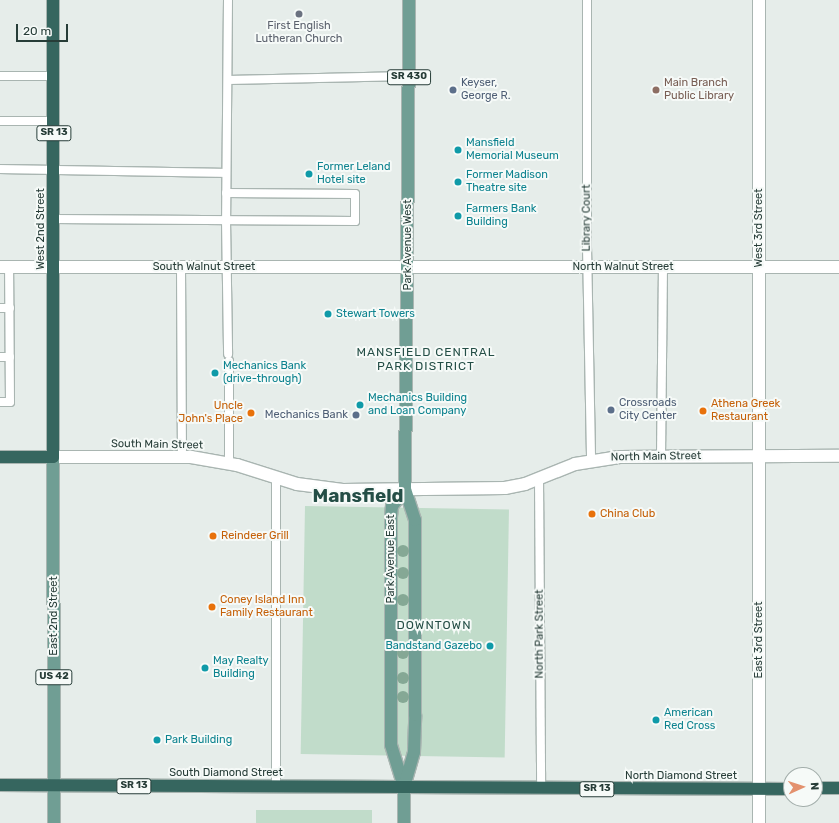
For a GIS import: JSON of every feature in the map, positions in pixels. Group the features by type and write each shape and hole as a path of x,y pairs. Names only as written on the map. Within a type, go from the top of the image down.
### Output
{"highway":[{"name":"West 2nd Street","path":"53,0 53,457"},
{"name":"South Main Street","path":"0,457 53,457"},
{"name":"South Diamond Street","path":"0,785 404,787"},
{"name":"North Diamond Street","path":"404,787 541,789 783,788"},
{"path":"823,788 839,788"}],"main road":[{"name":"Park Avenue West","path":"406,490 409,0"},
{"name":"East 2nd Street","path":"53,457 54,823"},
{"name":"Park Avenue East","path":"404,787 391,745 391,517 392,506 406,490"},
{"name":"Park Avenue East","path":"404,823 404,787 414,752 415,715 415,520 406,490"}],"street":[{"name":"West 3rd Street","path":"759,0 760,457"},
{"name":"South Walnut Street","path":"5,267 408,268"},
{"name":"North Walnut Street","path":"408,268 839,267"},
{"name":"South Main Street","path":"53,457 182,456 229,464 297,484 343,490 406,490"},
{"name":"North Main Street","path":"406,490 505,488 591,460 619,457 839,456"},
{"name":"East 3rd Street","path":"759,823 760,457"}],"lane":[{"path":"228,0 226,267 229,464"},
{"name":"Library Court","path":"587,0 587,267 591,460"},
{"path":"0,76 54,76"},
{"path":"228,80 408,76"},
{"path":"0,121 54,121"},
{"path":"0,169 54,172 226,173"},
{"path":"54,219 356,221 355,194 226,193"},
{"path":"0,402 10,402 10,308 5,267"},
{"path":"181,267 182,456"},
{"path":"661,457 663,267"},
{"path":"0,308 10,308"},
{"path":"0,357 10,357"},
{"path":"276,478 276,786"},
{"name":"North Park Street","path":"538,478 541,789"}],"green space":[{"path":"305,506 509,510 505,758 301,754"},
{"path":"256,810 372,810 372,823 256,823"}],"place":[{"name":"First English Lutheran Church","path":"299,14"},
{"name":"Keyser, George R.","path":"453,90"},
{"name":"Main Branch Public Library","path":"656,90"},
{"name":"Mansfield Memorial Museum","path":"458,150"},
{"name":"Former Leland Hotel site","path":"309,174"},
{"name":"Former Madison Theatre site","path":"458,182"},
{"name":"Farmers Bank Building","path":"458,216"},
{"name":"Stewart Towers","path":"328,314"},
{"name":"Mechanics Bank (drive-through)","path":"215,373"},
{"name":"Mechanics Building and Loan Company","path":"360,405"},
{"name":"Crossroads City Center","path":"611,410"},
{"name":"Athena Greek Restaurant","path":"703,411"},
{"name":"Uncle John's Place","path":"251,413"},
{"name":"Mechanics Bank","path":"356,415"},
{"name":"China Club","path":"592,514"},
{"name":"Reindeer Grill","path":"213,536"},
{"name":"Coney Island Inn Family Restaurant","path":"212,607"},
{"name":"Bandstand Gazebo","path":"490,646"},
{"name":"May Realty Building","path":"205,668"},
{"name":"American Red Cross","path":"656,720"},
{"name":"Park Building","path":"157,740"}],"district":[{"name":"MANSFIELD CENTRAL PARK DISTRICT","path":"426,360"},
{"name":"Mansfield","path":"358,496"},
{"name":"DOWNTOWN","path":"434,626"}]}
